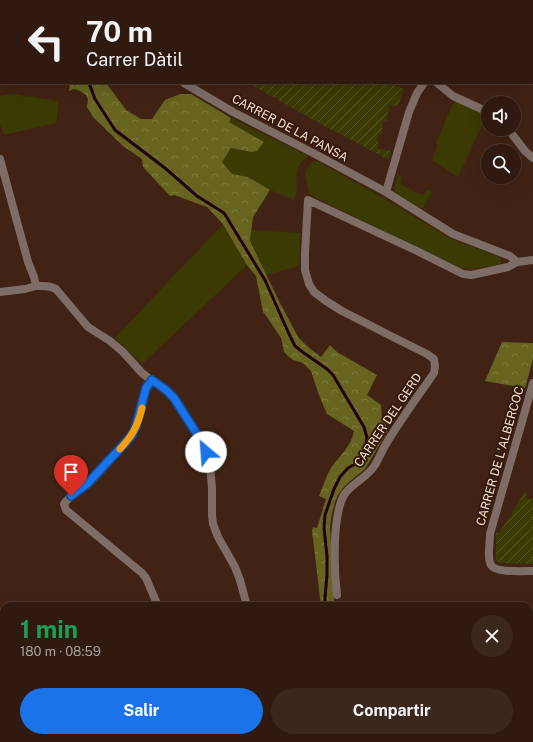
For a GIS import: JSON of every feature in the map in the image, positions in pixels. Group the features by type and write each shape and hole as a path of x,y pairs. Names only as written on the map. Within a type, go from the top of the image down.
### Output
{"street":[{"name":"CARRER DE LA PANSA","path":"186,84 233,112 386,192 453,234 510,256 517,262"},
{"path":"386,192 409,112 417,93 423,84"},
{"path":"438,84 453,96 481,109"},
{"path":"513,136 525,151 533,158"},
{"path":"0,159 36,286"},
{"name":"CARRER DEL GERD","path":"337,595 335,580 335,537 342,500 351,488 372,469 386,444 434,372 435,366 434,359 427,354 342,311 314,292 309,284 305,270 308,200 463,274 471,275 508,267 517,262"},
{"path":"517,262 533,260"},
{"path":"0,292 46,285 56,289 88,327 110,341 123,352 142,373 166,390 174,398 202,442 206,452 212,480 213,524 218,537 235,567 246,602"},
{"path":"152,380 146,388 140,414 132,435 87,484 71,496 64,504 66,510 142,573 146,578 156,602"},
{"name":"CARRER DE L'ALBERCOC","path":"533,383 490,534 489,553 491,566 494,569 533,571"}],"shaded area":[{"path":"251,84 391,84 404,89 398,106 389,105 387,121 383,121 381,135 378,135 378,149 391,151 389,160 315,121"},
{"path":"12,94 59,101 56,123 4,135 0,124 0,96"},
{"path":"455,101 481,114 481,127 458,177 432,160 438,144 436,143"},
{"path":"231,118 308,156 301,163 298,169 294,200 270,190 248,177 232,174 222,162 231,148 251,152 264,142 229,122"},
{"path":"314,161 319,162 383,198 451,239 497,256 501,259 501,263 498,265 470,269 461,268 314,197 309,193 305,174 310,164"},
{"path":"398,175 403,177 400,184 417,193 423,195 428,189 432,192 422,209 395,193 394,189"},
{"path":"222,225 247,265 142,364 115,338"},
{"path":"251,230 300,233 299,266 266,275 250,241"},
{"path":"526,490 527,499 533,499 533,564 499,563 496,561 496,533 499,533"}],"green space":[{"path":"70,84 107,84 126,110 141,119 152,119 165,100 180,94 191,94 231,118 229,122 264,142 257,151 251,152 231,148 222,162 232,174 248,177 270,190 253,217 250,241 298,337 321,357 330,345 337,352 377,375 367,395 381,405 382,420 389,429 365,469 349,482 338,495 332,513 330,526 334,601 364,602 321,602 312,531 313,527 317,528 326,499 319,496 326,478 331,468 348,446 353,437 354,431 327,414 311,371 303,363 293,360 284,352 281,338 263,312 256,276 247,265 222,223 207,207 174,195 170,196 143,167 142,159 123,146 93,117 87,107 88,99 86,95 74,89 69,91"},
{"path":"502,342 533,343 533,359 525,388 485,381"}],"waterway":[{"path":"89,84 95,99 115,130 165,168 197,196 224,213 265,280 295,346 333,375 364,427 367,438 362,456 357,463 348,468 340,477 325,515 324,528 327,556 325,602"}],"slow traffic":[{"path":"120,449 132,435 142,408"}],"route":[{"path":"71,496 87,484 132,435 140,414 146,388 152,380 174,398 202,442 206,452"}]}
